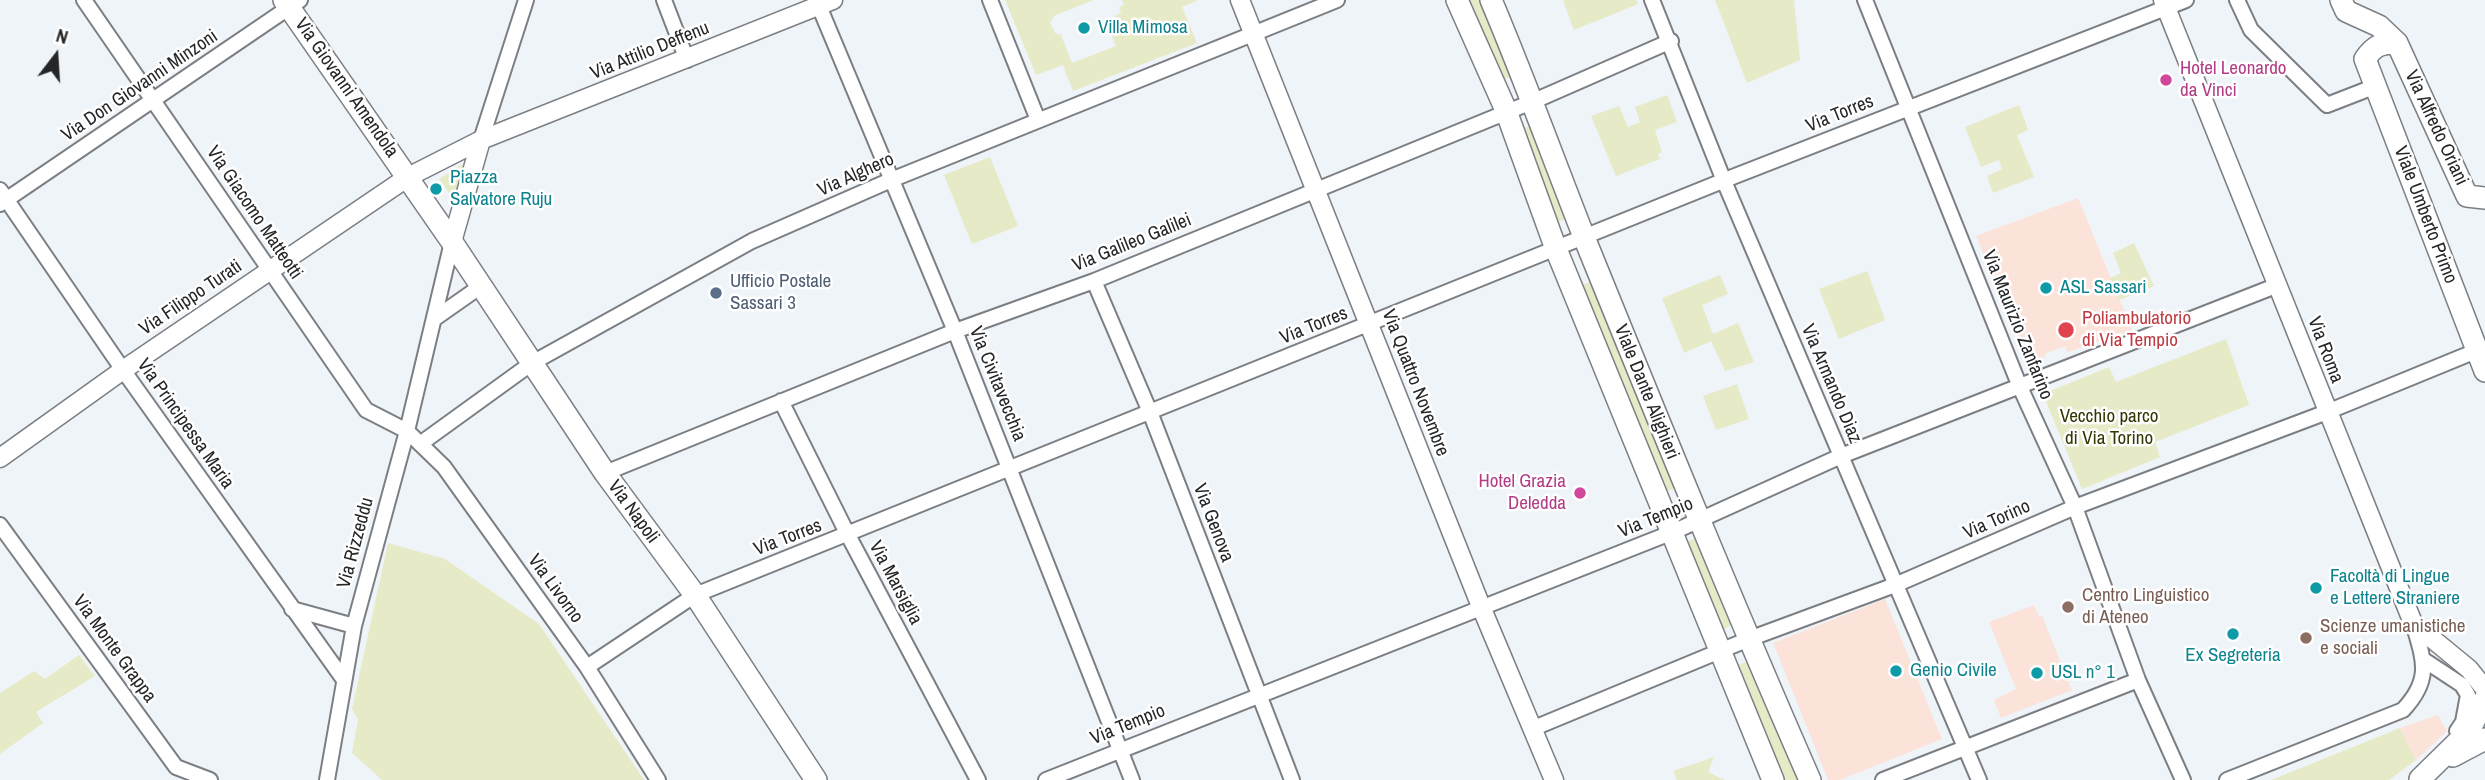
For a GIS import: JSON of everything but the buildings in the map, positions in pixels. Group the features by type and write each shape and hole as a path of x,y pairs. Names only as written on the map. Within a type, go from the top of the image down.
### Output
{"main road":[{"name":"Viale Dante Alighieri","path":"1457,0 1505,112 1556,250 1773,780"},
{"name":"Viale Dante Alighieri","path":"1491,0 1534,101 1585,239 1698,522 1810,780"},
{"name":"Via Giovanni Amendola","path":"291,3 408,177"},
{"name":"Via Alfredo Oriani","path":"2344,6 2379,26 2397,44 2467,196 2485,198"},
{"name":"Viale Umberto Primo","path":"2397,44 2383,43 2372,48 2365,59 2485,371"},
{"path":"408,177 452,242"},
{"name":"Via Napoli","path":"452,242 605,473 695,595 816,780"},
{"path":"2419,779 2469,731 2485,699"},
{"path":"2419,779 2485,739"}],"street":[{"name":"Via Giacomo Matteotti","path":"84,0 366,410 407,431"},
{"path":"452,242 526,0"},
{"path":"664,0 687,60"},
{"path":"990,0 1038,120"},
{"name":"Via Quattro Novembre","path":"1240,0 1482,609 1554,780"},
{"name":"Via Alghero","path":"420,444 532,363 752,241 891,180 1253,31 1337,0"},
{"name":"Via Armando Diaz","path":"1652,0 1671,41 1724,181 1979,780"},
{"name":"Via Maurizio Zanfarino","path":"1865,0 2020,387 2075,507 2138,680 2183,780"},
{"name":"Via Torres","path":"587,667 695,595 2165,4 2186,0"},
{"path":"2237,0 2251,30 2327,105 2376,86"},
{"name":"Via Don Giovanni Minzoni","path":"2,198 154,100 291,3"},
{"name":"Via Attilio Deffenu","path":"481,140 826,3"},
{"name":"Via Civitavecchia","path":"826,3 891,180 1011,470 1132,780"},
{"name":"Via Roma","path":"2165,4 2413,624 2469,669 2485,689"},
{"name":"Via Galileo Galilei","path":"605,473 955,331 1094,281 1534,101 1671,41"},
{"path":"408,177 481,140"},
{"name":"Via Filippo Turati","path":"0,458 123,370 408,177"},
{"name":"Via Principessa Maria","path":"2,198 344,680"},
{"name":"Via Rizzeddu","path":"327,780 354,626 407,431 452,242"},
{"name":"Via Genova","path":"1094,281 1150,412 1292,780"},
{"name":"Via Tempio","path":"1046,780 1698,522 1840,456 2278,285"},
{"path":"433,319 481,286"},
{"name":"Via Torino","path":"1534,728 1749,639 1895,586 2075,507 2327,412 2476,351"},
{"name":"Via Marsiglia","path":"781,401 848,535 978,780"},
{"name":"Via Livorno","path":"407,431 444,467 587,667 658,780"},
{"name":"Via Monte Grappa","path":"0,525 176,767 210,780"},
{"path":"292,609 354,626"},
{"path":"2227,780 2403,710 2420,692 2424,660 2413,624"},
{"path":"2419,779 2431,755 2448,743 2463,722 2468,706 2468,695 2462,685 2424,660"},
{"path":"1883,780 2138,680"}],"shaded area":[{"path":"2078,198 2132,330 2068,352 2065,346 2046,353 2045,357 2028,360 1976,236"},
{"path":"1885,599 1942,739 1840,780 1828,780 1773,643"},
{"path":"2034,605 2039,617 2042,616 2072,690 2001,718 1994,700 2016,689 1989,622"},
{"path":"2438,715 2447,731 2416,760 2400,728"}],"green space":[{"path":"1005,0 1093,0 1054,16 1050,23 1055,33 1061,35 1072,63 1116,46 1111,34 1116,32 1115,16 1121,13 1119,7 1124,5 1122,0 1198,0 1182,7 1197,43 1073,91 1063,65 1036,75"},
{"path":"1462,0 1481,0 1513,76 1497,82"},
{"path":"1563,0 1636,0 1638,4 1574,30"},
{"path":"1715,0 1794,0 1800,60 1747,83"},
{"path":"1667,95 1677,122 1655,130 1662,152 1658,154 1660,159 1616,176 1591,116 1619,106 1628,127 1640,122 1635,107"},
{"path":"2019,105 2028,130 2017,135 2034,177 1993,193 1987,176 2002,169 1999,160 1981,167 1965,127"},
{"path":"1537,124 1571,217 1552,224 1518,130"},
{"path":"990,157 1018,226 972,244 944,175"},
{"path":"462,164 465,170 453,198 439,179"},
{"path":"2134,243 2154,286 2119,300 2110,278 2121,273 2113,253"},
{"path":"1867,271 1885,320 1839,339 1819,289"},
{"path":"1720,275 1728,294 1702,305 1713,334 1738,323 1754,362 1725,371 1711,341 1684,353 1662,298"},
{"path":"1596,280 1676,488 1660,494 1579,286"},
{"name":"Vecchio parco di Via Torino","path":"2226,339 2249,405 2155,442 2160,457 2082,489 2043,394 2109,367 2116,382"},
{"path":"1737,384 1749,419 1716,430 1703,396"},
{"path":"1699,537 1735,624 1719,631 1683,543"},
{"path":"388,543 445,559 539,624 644,780 382,780 352,753 358,720 352,709"},
{"path":"79,655 95,676 36,712 43,723 0,754 0,693 34,671 45,679"},
{"path":"1750,660 1799,780 1778,780 1731,668"},
{"path":"2400,728 2416,760 2389,780 2271,780"},
{"path":"1714,757 1708,772 1725,780 1677,780 1673,771"}],"place":[{"name":"Villa Mimosa","path":"1084,28"},
{"name":"Hotel Leonardo da Vinci","path":"2166,80"},
{"name":"Piazza Salvatore Ruju","path":"436,189"},
{"name":"ASL Sassari","path":"2046,288"},
{"name":"Ufficio Postale Sassari 3","path":"716,293"},
{"name":"Poliambulatorio di Via Tempio","path":"2066,330"},
{"name":"Hotel Grazia Deledda","path":"1580,493"},
{"name":"Facoltà di Lingue e Lettere Straniere","path":"2316,588"},
{"name":"Centro Linguistico di Ateneo","path":"2068,607"},
{"name":"Ex Segreteria","path":"2233,634"},
{"name":"Scienze umanistiche e sociali","path":"2306,638"},
{"name":"Genio Civile","path":"1896,671"},
{"name":"USL n° 1","path":"2037,673"}]}
